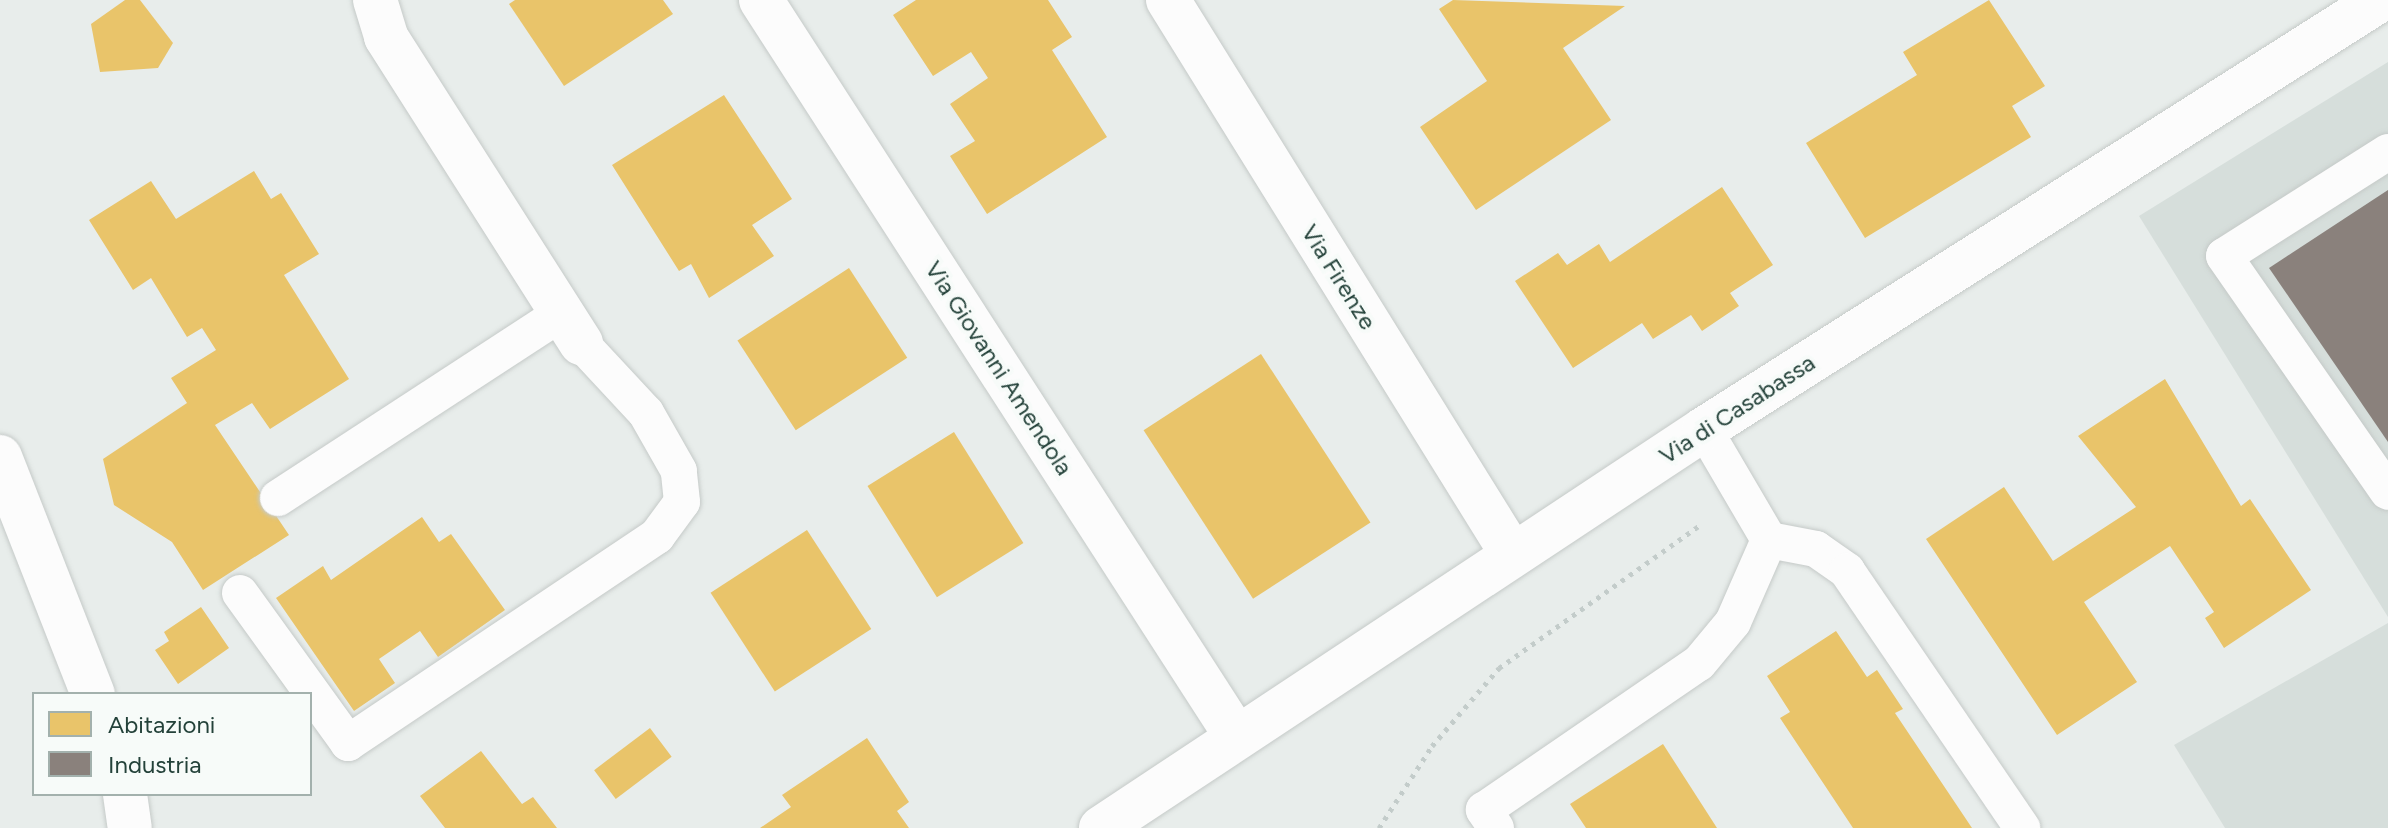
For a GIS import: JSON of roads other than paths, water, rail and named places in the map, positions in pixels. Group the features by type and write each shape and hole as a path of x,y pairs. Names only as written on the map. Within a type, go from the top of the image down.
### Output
{"street":[{"path":"375,0 386,37 570,328"},
{"name":"Via Giovanni Amendola","path":"761,0 1236,736"},
{"name":"Via Firenze","path":"1168,0 1512,554"},
{"name":"Via di Casabassa","path":"1101,828 1704,429 2380,0"},
{"path":"0,457 92,692"},
{"path":"125,796 130,828"}],"lane":[{"path":"2388,152 2224,256 2388,492"},
{"path":"278,498 570,328 646,413 679,471 682,502 657,536 348,743 312,693"},
{"path":"1704,429 1769,540 1816,549 1847,571 2022,828"},
{"path":"1496,828 1484,810 1699,663 1733,622 1769,540"},
{"path":"240,593 311,692"}]}
